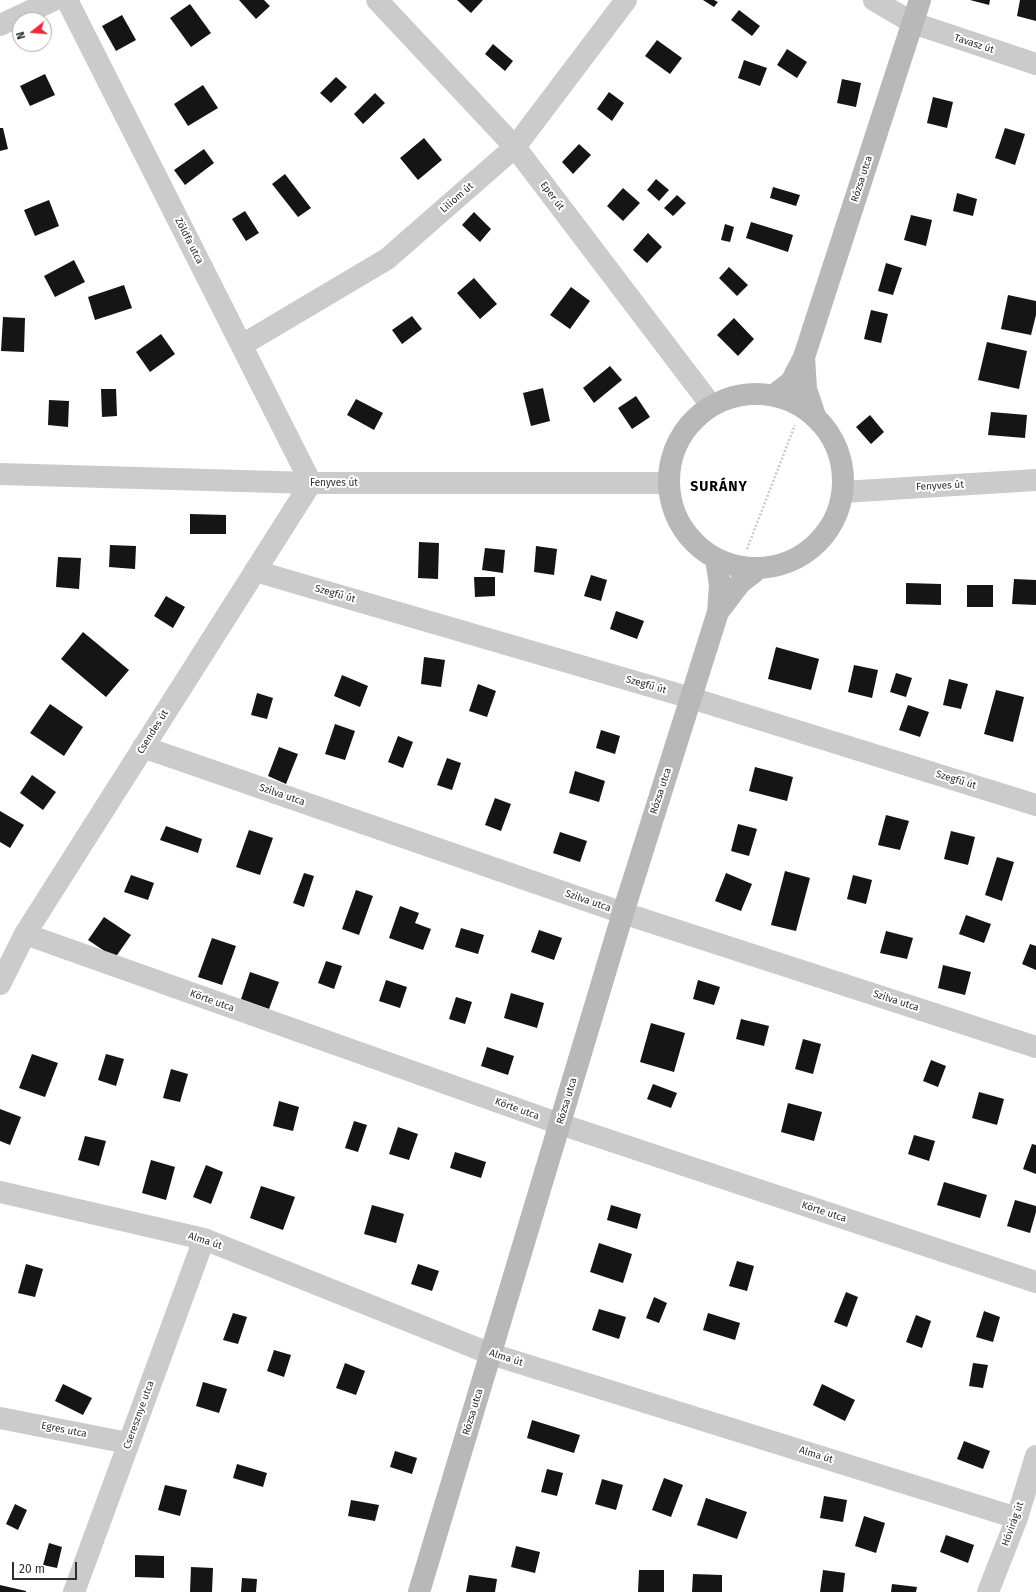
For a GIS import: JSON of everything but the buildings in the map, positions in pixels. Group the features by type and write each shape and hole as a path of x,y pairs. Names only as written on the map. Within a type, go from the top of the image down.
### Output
{"street":[{"path":"0,25 54,0"},
{"name":"Zöldfa utca","path":"66,0 311,483"},
{"name":"Eper út","path":"376,0 515,148 711,405"},
{"name":"Liliom út","path":"242,345 387,259 515,148 626,0"},
{"name":"Tavasz út","path":"874,0 913,23 1036,64"},
{"name":"Rózsa utca","path":"804,357 920,0"},
{"path":"774,395 790,382 804,357"},
{"path":"804,357 808,411"},
{"path":"759,393 774,395 791,400 808,411 826,428 834,441 842,462 843,492 837,515 829,530 818,544 806,554 775,567 748,568 716,559 690,540 674,513 668,483 672,456 684,430 697,416 711,405 726,398 743,394 759,393"},
{"name":"Fenyves út","path":"0,474 311,483 668,483"},
{"name":"Fenyves út","path":"843,492 1036,480"},
{"name":"Csendes út","path":"0,984 25,934 311,483"},
{"path":"716,559 720,585 718,612"},
{"path":"718,612 740,583 748,568"},
{"name":"Szegfű út","path":"255,571 691,698 1036,805"},
{"name":"Rózsa utca","path":"419,1592 623,912 718,612"},
{"name":"Szilva utca","path":"143,747 623,912 1036,1047"},
{"name":"Körte utca","path":"25,934 560,1124 1036,1282"},
{"name":"Alma út","path":"0,1192 204,1239 491,1354 1017,1518"},
{"name":"Cseresznye utca","path":"74,1592 204,1239"},
{"name":"Egres utca","path":"0,1418 128,1443"},
{"name":"Hóvirág út","path":"988,1592 1017,1518 1036,1456"}],"path":[{"path":"748,568 744,558 808,411"}],"district":[{"name":"SURÁNY","path":"719,487"}]}
